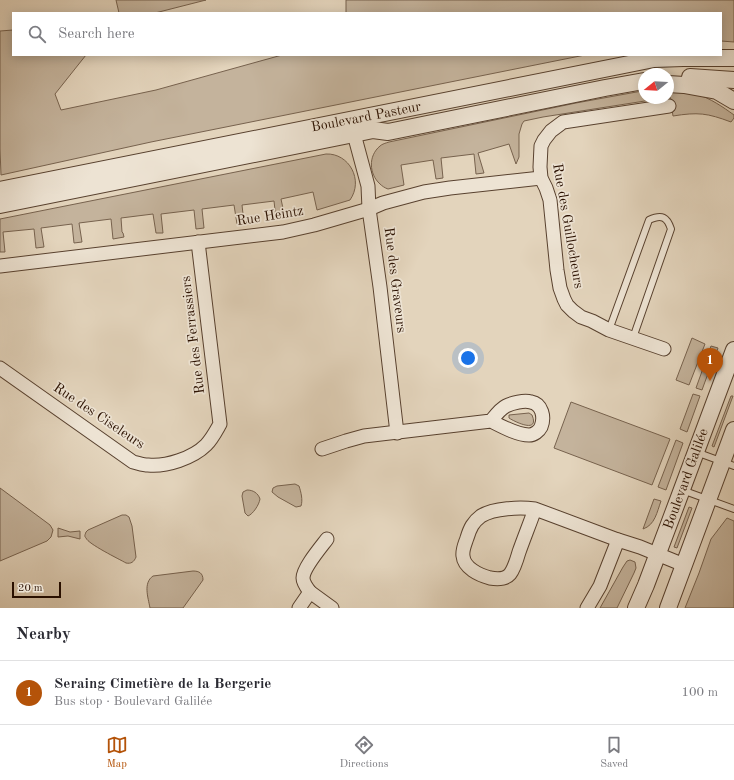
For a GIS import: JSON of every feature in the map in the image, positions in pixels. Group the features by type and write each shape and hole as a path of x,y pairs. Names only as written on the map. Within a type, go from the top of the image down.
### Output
{"street":[{"name":"Boulevard Pasteur","path":"0,190 654,59 734,58"},
{"path":"674,76 734,80"},
{"name":"Boulevard Pasteur","path":"0,205 373,130 388,132 638,82"},
{"path":"674,84 717,91 734,101"},
{"name":"Rue des Guillocheurs","path":"664,349 609,330 581,317 567,305 560,288 550,200 541,178 540,154 541,146 551,130 563,122 669,106"},
{"name":"Rue des Graveurs","path":"354,134 368,186 369,209 397,432"},
{"name":"Rue Heintz","path":"0,266 288,231 424,192 541,178"},
{"name":"Rue des Ferrassiers","path":"198,242 220,424"},
{"name":"Boulevard Galilée","path":"636,608 658,554 734,350"},
{"name":"Rue des Ciseleurs","path":"0,368 133,462 148,465 163,464 174,462 194,454 206,445 220,424"},
{"path":"322,449 364,436 491,421"},
{"name":"Boulevard Galilée","path":"668,608 708,500 728,463 734,430"},
{"path":"535,509 509,575 504,579 495,579 485,576 467,566 463,557 463,548 468,533 474,522 483,515 494,511 525,508 535,509 684,565"},
{"path":"327,539 305,569 303,577 304,583 310,592 332,608"},
{"path":"587,608 600,586 618,540"},
{"path":"299,608 310,592"}],"lane":[{"path":"609,330 649,220 656,217 662,217 668,221 671,229 633,338"},
{"path":"696,452 728,463"},
{"path":"682,490 734,509"}],"shaded area":[{"path":"116,0 206,0 159,12 119,12"},
{"path":"346,0 734,0 734,42 722,41 722,12 346,12"},
{"path":"12,30 12,56 85,56 55,94 61,110 156,90 278,56 580,56 151,142 1,175 0,31"},
{"path":"674,91 693,93 706,98 734,115 734,118 731,122 702,114 673,116 671,104 674,104"},
{"path":"638,92 638,102 524,121 519,134 519,157 516,164 509,144 478,153 484,173 476,174 474,154 441,158 443,178 436,179 433,160 401,165 404,185 388,189 376,180 372,170 371,165 373,155 376,150 389,142 576,103"},
{"path":"326,154 341,158 352,169 355,176 355,184 354,192 350,200 317,210 313,192 281,199 285,218 276,219 274,201 242,205 244,223 237,224 234,205 202,209 204,228 196,229 194,210 161,214 163,233 156,233 153,214 121,218 124,237 113,239 111,219 79,223 82,242 74,243 72,224 41,228 44,247 36,248 34,229 3,232 5,252 0,252 0,219"},
{"path":"692,338 705,344 689,385 676,380"},
{"path":"711,346 718,348 702,390 696,388"},
{"path":"693,394 700,396 687,432 680,429"},
{"path":"731,396 733,396 714,447 712,446"},
{"path":"571,402 670,439 652,485 554,448"},
{"path":"529,413 532,415 534,421 533,424 530,425 521,424 509,418 509,415"},
{"path":"676,440 683,443 666,490 658,487"},
{"path":"295,484 299,486 302,499 301,506 296,507 272,492 273,488 277,486"},
{"path":"0,488 50,525 53,530 51,537 47,541 0,561"},
{"path":"247,490 255,492 260,499 256,509 248,516 245,513 242,496 243,492"},
{"path":"654,499 661,501 657,514 653,521 643,529"},
{"path":"689,507 692,508 677,548 674,547"},
{"path":"122,515 129,517 132,526 136,557 131,563 126,563 98,547 88,541 85,536 88,530"},
{"path":"727,518 734,521 734,608 685,608 711,539"},
{"path":"58,528 70,532 80,531 80,539 68,536 58,537"},
{"path":"630,560 635,562 636,568 617,608 600,608 623,567 627,561"},
{"path":"193,571 200,573 203,580 183,608 150,608 147,595 147,586 148,582 153,576"}],"place":[{"name":"Seraing Cimetière de la Bergerie","path":"710,381"}]}
